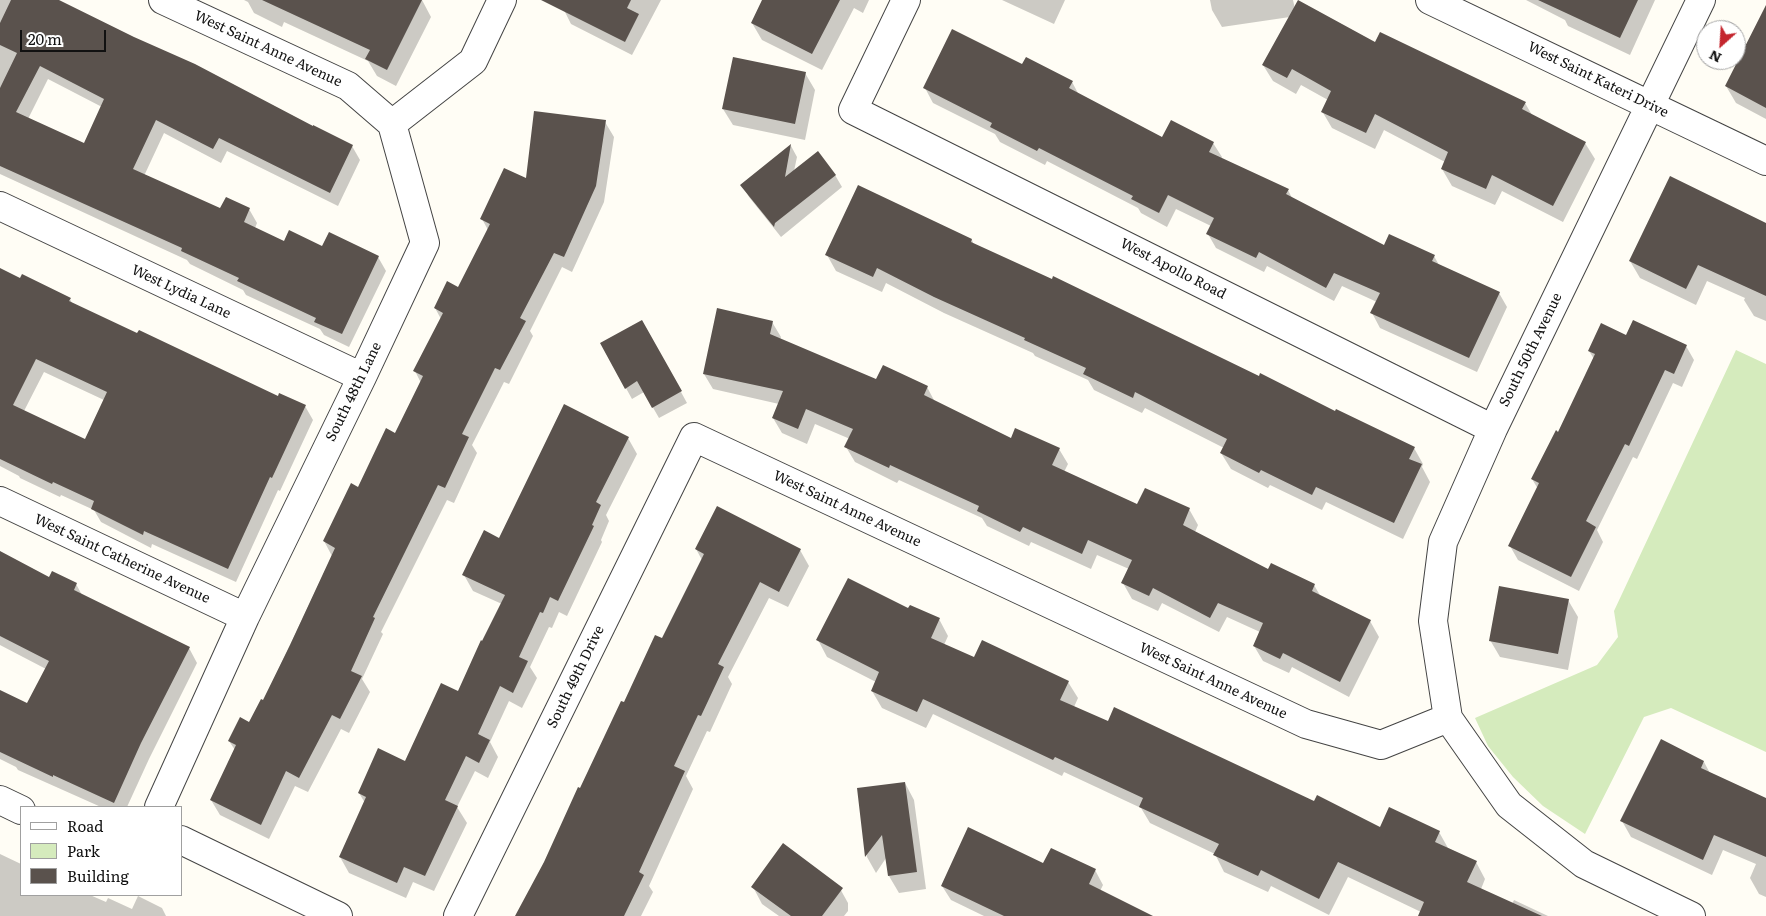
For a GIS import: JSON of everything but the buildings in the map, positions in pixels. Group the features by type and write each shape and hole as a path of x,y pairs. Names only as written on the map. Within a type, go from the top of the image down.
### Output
{"street":[{"name":"West Saint Anne Avenue","path":"163,0 348,86 392,124"},
{"path":"392,124 473,61 502,0"},
{"name":"West Apollo Road","path":"906,0 853,110 1493,429"},
{"name":"West Saint Kateri Drive","path":"1430,0 1766,161"},
{"name":"South 50th Avenue","path":"1448,718 1434,621 1443,542 1493,429 1701,0"},
{"name":"South 48th Lane","path":"159,806 245,617 425,243 392,124"},
{"name":"West Lydia Lane","path":"0,206 362,377"},
{"name":"West Saint Anne Avenue","path":"694,437 1306,724 1381,745 1448,718"},
{"name":"South 49th Drive","path":"458,916 694,437"},
{"name":"West Saint Catherine Avenue","path":"0,501 245,617"},
{"path":"1448,718 1508,805 1584,864 1691,916"},
{"path":"0,800 20,810"},
{"path":"182,840 338,916"}],"green space":[{"path":"1736,350 1766,364 1766,752 1671,708 1644,717 1585,834 1543,806 1513,777 1488,746 1475,718 1597,665 1618,637 1614,611"}]}
